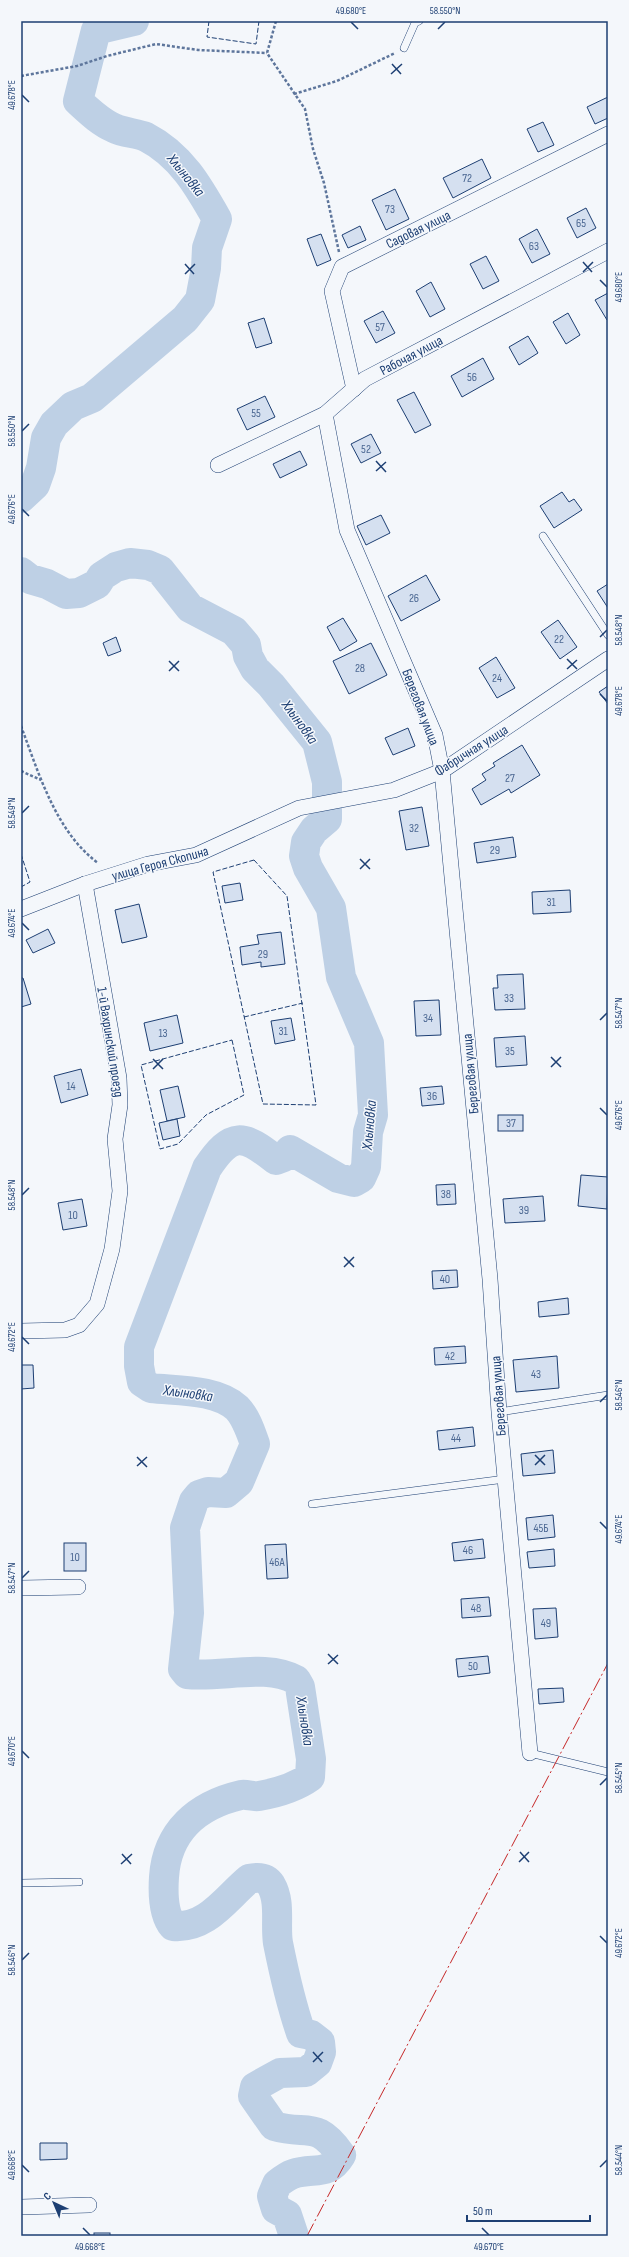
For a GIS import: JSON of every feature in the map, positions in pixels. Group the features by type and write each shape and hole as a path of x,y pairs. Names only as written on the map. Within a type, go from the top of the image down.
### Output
{"street":[{"name":"Садовая улица","path":"342,267 608,134"},
{"name":"Рабочая улица","path":"218,465 325,414 365,379 608,251"},
{"path":"342,267 332,291 354,389"},
{"name":"Береговая улица","path":"325,414 347,530 435,735 442,771 490,1279 499,1412 530,1753"},
{"name":"Фабричная улица","path":"326,802 394,790 442,771 608,659"},
{"name":"улица Героя Скопина","path":"21,909 85,884 148,864 196,855 298,808 326,802"},
{"name":"1-й Вахринский проезд","path":"21,1331 65,1330 79,1325 97,1304 112,1249 120,1190 115,1139 120,1105 119,1078 85,884"},
{"path":"21,1588 78,1587"},
{"path":"21,2207 89,2205"}],"lane":[{"path":"404,48 415,23 419,21"},
{"path":"543,536 608,635"},
{"path":"499,1412 608,1395"},
{"path":"312,1504 505,1479"},
{"path":"530,1753 608,1772"},
{"path":"21,1883 79,1882"}],"path":[{"path":"276,21 267,53 305,109 312,149 324,183 342,267"},
{"path":"21,76 51,72 156,44 198,50 267,53"},
{"path":"294,94 337,82 404,48"},
{"path":"21,726 41,780 70,837 97,862 116,874"},
{"path":"21,771 41,780"}],"building":[{"path":"608,97 608,118 595,124 587,107"},
{"path":"543,122 554,145 538,152 527,129"},
{"path":"482,159 491,178 453,198 443,178"},
{"path":"395,189 409,219 386,230 372,200"},
{"path":"586,208 596,228 577,238 567,218"},
{"path":"360,226 366,240 348,248 342,235"},
{"path":"537,229 550,254 532,263 519,239"},
{"path":"321,234 331,260 317,266 307,239"},
{"path":"486,256 499,281 483,289 470,264"},
{"path":"431,282 445,309 430,317 416,291"},
{"path":"608,293 608,320 607,320 595,300"},
{"path":"383,311 395,333 376,343 364,321"},
{"path":"568,313 580,335 566,344 553,322"},
{"path":"264,318 272,343 256,348 248,323"},
{"path":"528,336 538,353 519,365 509,347"},
{"path":"483,358 494,379 462,397 451,376"},
{"path":"414,392 431,425 415,433 397,400"},
{"path":"265,396 275,417 247,430 237,409"},
{"path":"371,434 381,453 361,463 351,444"},
{"path":"300,451 307,465 280,478 273,464"},
{"path":"562,492 569,502 574,499 582,510 554,528 540,506"},
{"path":"381,515 390,533 366,545 357,526"},
{"path":"426,575 440,600 401,621 388,596"},
{"path":"608,584 608,608 597,591"},
{"path":"343,618 357,641 340,651 327,627"},
{"path":"558,620 577,647 560,659 541,632"},
{"path":"116,637 121,651 108,656 103,643"},
{"path":"371,643 387,675 349,694 333,661"},
{"path":"496,657 515,688 497,698 479,668"},
{"path":"608,686 608,704 599,692"},
{"path":"408,728 415,746 393,755 385,738"},
{"path":"522,745 540,775 511,793 509,789 481,805 472,789 486,780 482,774 495,766 493,763"},
{"path":"422,807 429,846 406,850 399,811"},
{"path":"513,837 516,857 477,863 474,843"},
{"path":"240,883 243,900 225,903 222,886"},
{"path":"570,890 571,912 533,914 532,892"},
{"path":"139,904 147,937 122,943 115,910"},
{"path":"48,929 55,943 33,953 26,940"},
{"path":"281,932 285,964 261,967 261,962 242,965 240,947 259,944 257,935"},
{"path":"523,974 525,1009 495,1010 493,988 498,988 497,975"},
{"path":"21,978 23,978 31,1004 21,1007"},
{"path":"439,1000 441,1035 416,1036 414,1001"},
{"path":"177,1015 183,1043 150,1051 144,1023"},
{"path":"291,1018 295,1040 275,1044 271,1021"},
{"path":"525,1036 527,1065 496,1067 494,1038"},
{"path":"81,1069 88,1095 61,1103 54,1076"},
{"path":"178,1086 185,1117 167,1121 160,1090"},
{"path":"442,1086 444,1104 422,1106 420,1088"},
{"path":"498,1115 523,1115 523,1131 498,1131"},
{"path":"177,1119 180,1136 163,1140 159,1123"},
{"path":"581,1175 608,1177 607,1209 578,1206"},
{"path":"455,1184 456,1204 437,1205 436,1185"},
{"path":"543,1196 545,1221 505,1223 503,1199"},
{"path":"82,1199 87,1226 63,1230 58,1203"},
{"path":"457,1270 458,1287 433,1289 432,1271"},
{"path":"568,1298 569,1314 539,1317 538,1302"},
{"path":"465,1346 466,1363 435,1365 434,1348"},
{"path":"557,1356 559,1388 516,1392 513,1360"},
{"path":"21,1365 33,1365 34,1388 21,1389"},
{"path":"473,1427 475,1446 439,1450 437,1431"},
{"path":"553,1450 555,1473 523,1476 521,1454"},
{"path":"553,1515 555,1537 528,1540 526,1518"},
{"path":"483,1539 485,1558 454,1561 452,1543"},
{"path":"64,1543 86,1543 86,1571 64,1571"},
{"path":"286,1544 288,1578 267,1579 265,1545"},
{"path":"554,1549 555,1566 529,1568 527,1552"},
{"path":"489,1597 491,1616 462,1618 461,1599"},
{"path":"556,1608 558,1637 535,1639 533,1609"},
{"path":"488,1656 490,1673 458,1677 456,1659"},
{"path":"563,1688 564,1702 539,1704 538,1689"},
{"path":"40,2143 67,2143 67,2159 40,2160"},
{"path":"94,2233 110,2233 110,2236 94,2236"}],"waterway":[{"name":"Хлыновка","path":"21,498 35,485 41,468 46,438 54,424 73,406 92,398 185,319 200,300 206,268 207,248 217,219 203,195 179,162 158,144 146,137 118,130 109,126 78,101 96,30 134,21"},
{"name":"Хлыновка","path":"21,572 30,579 47,584 66,594 79,593 97,584 102,576 116,567 130,563 148,565 160,570 190,608 234,631 246,645 248,656 255,669 271,685 317,742 327,782 327,819 314,830 306,842 304,856 308,868 331,908 341,977 369,1043 373,1115 368,1132 366,1167 361,1178 354,1182 338,1178 290,1150 284,1157 276,1160 265,1151 246,1141 238,1140 231,1142 224,1147 207,1168 139,1347 139,1366 142,1382 151,1388 208,1394 228,1402 237,1408 243,1416 255,1444 239,1482 226,1493 208,1492 199,1495 194,1501 185,1528 189,1613 183,1669 187,1674 200,1675 243,1672 272,1672 296,1680 300,1687 311,1759 310,1777 292,1787 272,1793 257,1796 241,1795 225,1800 199,1813 178,1833 171,1846 166,1861 164,1877 165,1909 173,1926 185,1926 196,1923 206,1917 215,1911 249,1879 259,1878 267,1880 274,1892 277,1906 278,1943 294,2011 301,2033 311,2035 320,2042 321,2052 317,2063 306,2072 280,2073 255,2087 253,2096 274,2126 285,2129 318,2133 325,2137 341,2155 336,2162 326,2169 293,2174 277,2184 272,2196 276,2209 287,2215 294,2236"}],"fence":[{"path":"209,21 207,37 256,44 259,21"},
{"path":"21,854 30,882 21,887"},
{"path":"254,860 287,896 316,1105 263,1104 213,872 254,860"},
{"path":"244,1017 303,1003"},
{"path":"232,1040 244,1095 206,1115 178,1144 160,1149 141,1065 232,1040"}],"power":[{"path":"307,2236 608,1663"}]}
